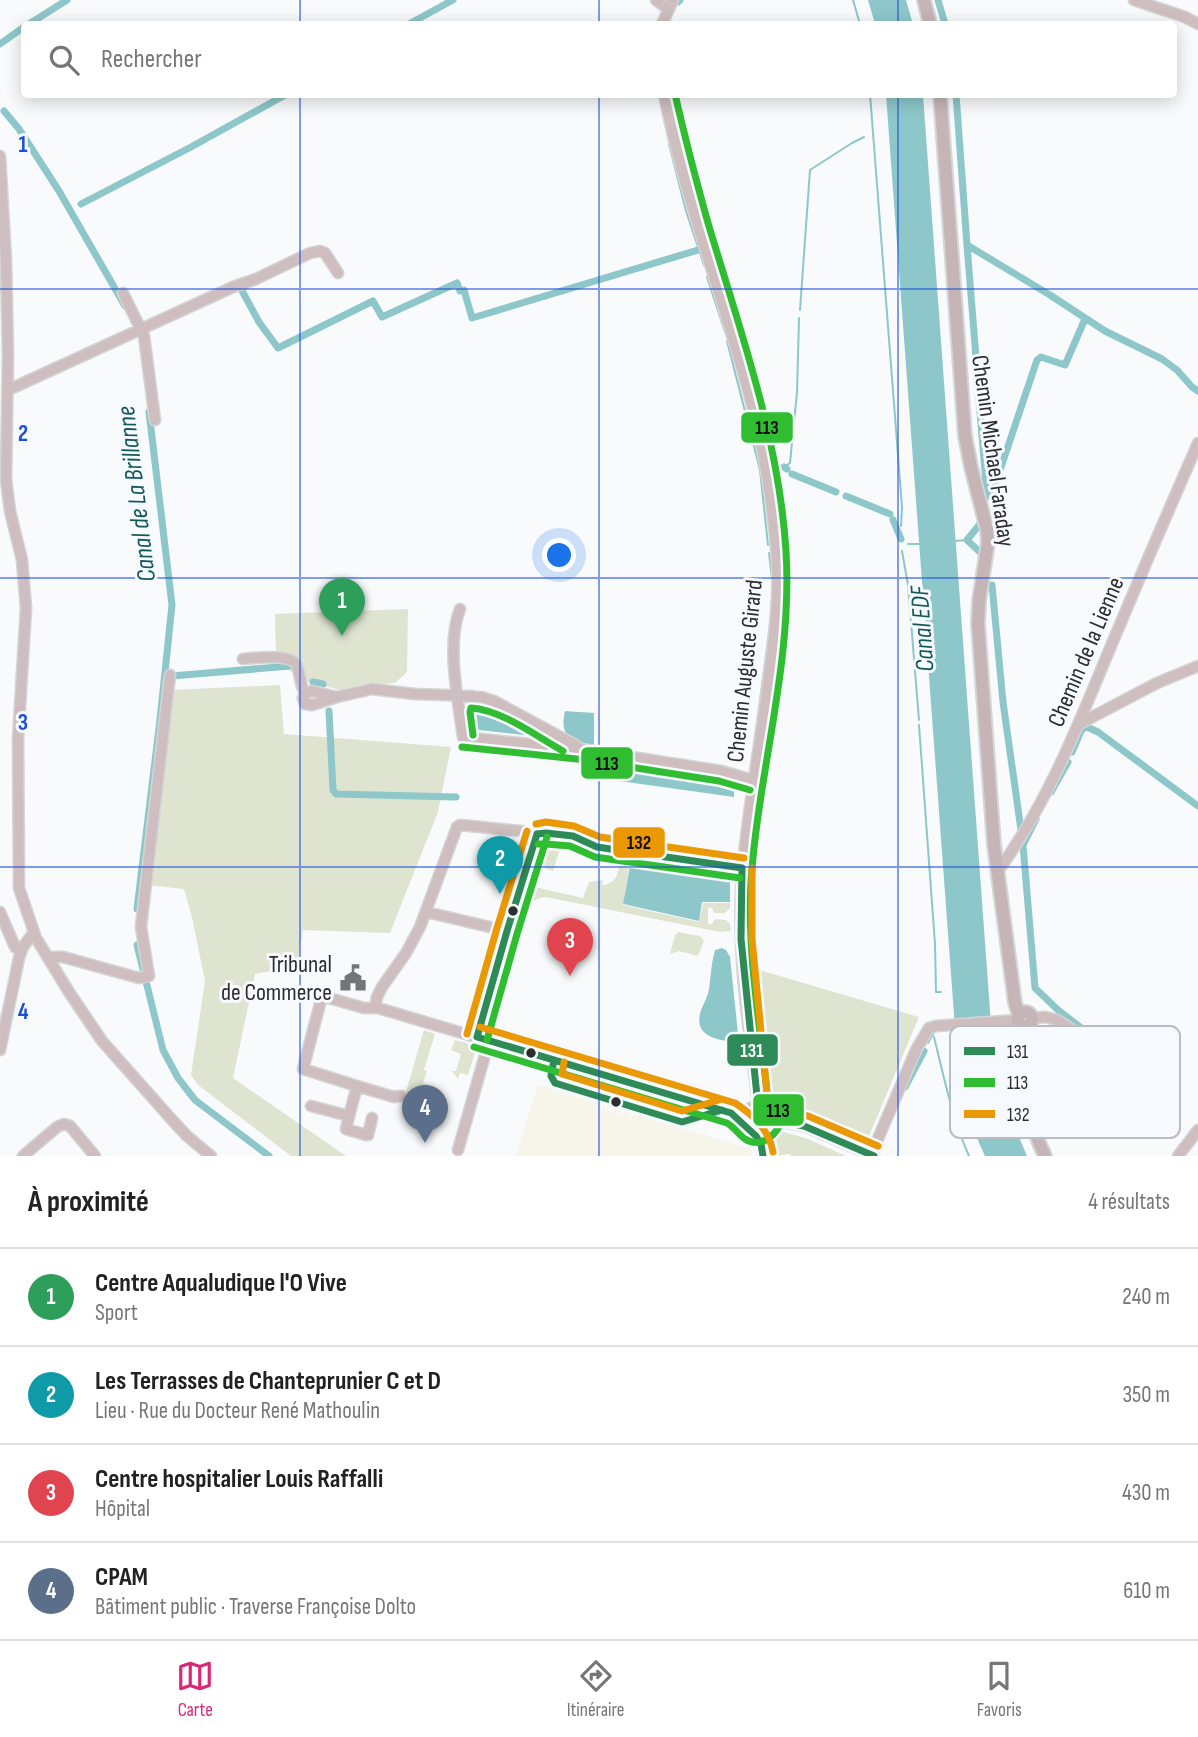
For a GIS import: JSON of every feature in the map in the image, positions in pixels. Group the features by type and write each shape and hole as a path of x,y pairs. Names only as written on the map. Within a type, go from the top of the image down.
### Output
{"main road":[{"path":"924,0 929,21"},
{"name":"Chemin Michael Faraday","path":"940,98 963,420 988,542 978,624 998,871 1013,979 1022,1019 1021,1026"},
{"name":"Chemin Michael Faraday","path":"1037,1138 1045,1156"}],"street":[{"path":"656,0 671,4 663,21"},
{"path":"1134,0 1198,24"},
{"name":"Chemin Auguste Girard","path":"665,98 685,186 757,424 768,480 776,557 776,620 742,868 740,928 752,1109"},
{"path":"0,156 6,261 6,479 10,511 22,560 26,608 18,739 18,882 34,932 83,1014 116,1058 187,1136 211,1156"},
{"path":"8,390 314,252 327,254 338,273"},
{"path":"123,293 146,348 155,420"},
{"name":"Chemin de la Lienne","path":"998,871 1017,844 1063,761 1198,443"},
{"path":"460,609 453,636 463,737 587,750 721,771 753,780"},
{"path":"243,659 293,660 305,693 312,691 337,697 372,689 473,696 494,702 587,750"},
{"path":"1079,724 1157,683 1198,666"},
{"path":"47,957 63,957 144,978 150,975 141,923 170,675"},
{"path":"459,711 463,699 473,696"},
{"path":"532,744 541,738 542,731 539,727"},
{"path":"375,1008 377,996 406,953 426,912 459,825 573,836 597,846 742,868"},
{"path":"477,1037 537,834"},
{"path":"0,912 15,947 21,951"},
{"path":"426,912 507,931"},
{"path":"0,1050 21,951 34,932"},
{"path":"278,992 323,996 375,1008 731,1113 752,1109"},
{"path":"323,996 303,1069 394,1097 401,1096"},
{"path":"752,1109 748,1128 767,1125 804,1126 873,1155 916,1050 930,1027 1045,1017 1066,1026"},
{"path":"456,1154 489,1041"},
{"path":"357,1086 346,1129 368,1135 372,1118"},
{"path":"311,1106 349,1116"},
{"path":"752,1109 767,1125"},
{"path":"23,1156 64,1124 70,1126 95,1156"},
{"path":"763,1156 761,1144 767,1125"},
{"path":"1178,1156 1198,1130"}],"shaded area":[{"path":"538,1085 600,1104 602,1114 603,1104 605,1115 608,1106 607,1116 609,1106 610,1116 613,1107 614,1115 615,1108 617,1109 616,1117 620,1110 618,1118 622,1110 621,1118 626,1111 628,1112 625,1118 630,1112 632,1113 628,1119 636,1114 635,1117 640,1116 751,1149 752,1156 516,1156"}],"green space":[{"path":"408,609 407,672 395,683 359,685 348,692 301,680 276,659 275,614"},
{"path":"280,685 284,734 451,747 438,812 390,933 303,930 297,966 255,974 233,1078 346,1156 291,1156 198,1085 191,1075 205,981 192,917 184,889 148,885 172,690"},
{"path":"542,839 563,839 553,871 535,865"},
{"path":"623,855 631,855 623,905 699,922 703,903 730,903 730,908 725,913 714,913 712,908 708,907 708,924 712,924 715,919 726,920 731,931 720,932 546,897 531,904 521,930 515,929 527,889 535,887 583,898 589,882 603,880 604,885 614,880"},
{"path":"678,932 700,936 704,941 698,956 679,951 670,954"},
{"path":"753,968 919,1017 869,1136 862,1141 814,1118 774,1105"},
{"path":"424,1030 435,1034 424,1070 427,1071 423,1083 433,1086 428,1101 405,1095"},
{"path":"455,1040 477,1046 468,1075 460,1073 458,1079 452,1071 456,1071 461,1054 451,1050"},
{"path":"653,1099 706,1114 688,1119 638,1105 639,1101"},
{"path":"778,1130 808,1139 846,1156 773,1156 771,1139"}],"water":[{"path":"868,0 906,0 912,21 874,21"},
{"name":"Canal EDF","path":"886,98 923,98 991,1026 955,1026"},
{"path":"471,702 503,710 532,728 534,735 470,729 465,723 465,709"},
{"path":"565,711 594,713 594,745 579,742 565,732"},
{"path":"598,760 721,779 731,786 734,797 598,778"},
{"path":"632,855 730,869 730,902 702,902 699,921 623,904"},
{"path":"722,948 730,957 739,1043 716,1039 700,1027 699,1019 708,992 715,950"},
{"name":"Canal EDF","path":"978,1138 1019,1138 1027,1156 985,1156"}],"waterway":[{"path":"34,21 67,0"},
{"path":"414,21 453,0"},
{"path":"853,0 859,21"},
{"path":"938,0 944,21"},
{"path":"0,44 21,29"},
{"path":"81,204 280,98"},
{"path":"870,98 902,507 901,526"},
{"path":"956,98 967,245"},
{"name":"Canal de La Brillanne","path":"4,111 19,129 59,191 125,306"},
{"path":"800,310 810,170 864,137"},
{"path":"669,144 686,211 704,265"},
{"path":"977,370 967,245 1105,331 1162,359 1198,391"},
{"path":"464,290 472,318 698,250"},
{"path":"707,277 725,332"},
{"path":"235,289 240,287 259,322 278,348 373,301 382,317 457,283 460,291"},
{"path":"771,469 790,463 797,392 799,318"},
{"path":"987,496 991,497 1037,360 1041,357 1065,365 1085,319"},
{"path":"727,341 760,470 768,545"},
{"path":"977,376 987,496"},
{"name":"Canal de La Brillanne","path":"137,909 172,605 149,412"},
{"path":"792,474 836,492"},
{"path":"846,496 890,514"},
{"path":"893,520 901,539"},
{"path":"980,524 967,540 982,554"},
{"path":"954,541 967,540"},
{"path":"908,544 920,544"},
{"path":"902,551 908,585 919,720"},
{"path":"769,553 772,598"},
{"path":"992,585 1003,702 1021,830"},
{"path":"754,745 771,618"},
{"name":"Canal de La Brillanne","path":"172,676 290,666"},
{"name":"Canal de La Brillanne","path":"313,682 323,684"},
{"name":"Canal de La Brillanne","path":"329,711 333,790 336,794 456,797"},
{"path":"919,725 936,992 941,992"},
{"path":"1072,752 1085,726 1098,732 1198,806"},
{"path":"1051,792 1068,762"},
{"path":"1036,819 1023,845 1035,988 1059,1011"},
{"name":"Canal de La Brillanne","path":"137,945 163,1050 178,1078 195,1100 269,1156"},
{"path":"1058,1010 1079,1026"},
{"path":"928,1043 934,1032"},
{"path":"934,1037 950,1100"},
{"path":"905,1087 924,1051"},
{"path":"962,1138 969,1156"}],"transit line":[{"name":"113","path":"474,1047 727,1123 750,1142 765,1140 774,1134 780,1125 778,1107 767,1093 752,962 750,909 760,800 784,634 787,593 782,509 767,426 708,223 676,98"},
{"name":"113","path":"473,735 471,708 495,713 563,751"},
{"name":"113","path":"462,747 586,760 719,781 750,790"},
{"name":"132","path":"536,824 546,822 574,826 600,837 744,858"},
{"name":"132","path":"467,1034 527,831"},
{"name":"131","path":"537,834 573,836 597,847 742,868"},
{"name":"131","path":"477,1037 537,834"},
{"name":"113","path":"487,1040 547,837"},
{"name":"113","path":"538,844 570,846 595,857 740,878"},
{"name":"131","path":"742,868 741,939 757,1096 762,1107 778,1121 804,1126 874,1156"},
{"name":"132","path":"752,868 752,939 767,1093 782,1111 808,1116 878,1146"},
{"name":"132","path":"480,1027 735,1103 759,1123 768,1136 773,1152"},
{"name":"131","path":"477,1037 731,1113 756,1136 763,1156"},
{"name":"131","path":"554,1060 551,1076 555,1083 682,1122 722,1110"},
{"name":"132","path":"564,1062 562,1074 682,1111 719,1100"}],"place":[{"name":"Centre Aqualudique l'O Vive","path":"342,636"},
{"name":"Les Terrasses de Chanteprunier C et D","path":"500,894"},
{"name":"Centre hospitalier Louis Raffalli","path":"570,976"},
{"name":"Tribunal de Commerce","path":"353,978"},
{"name":"CPAM","path":"425,1143"}]}
